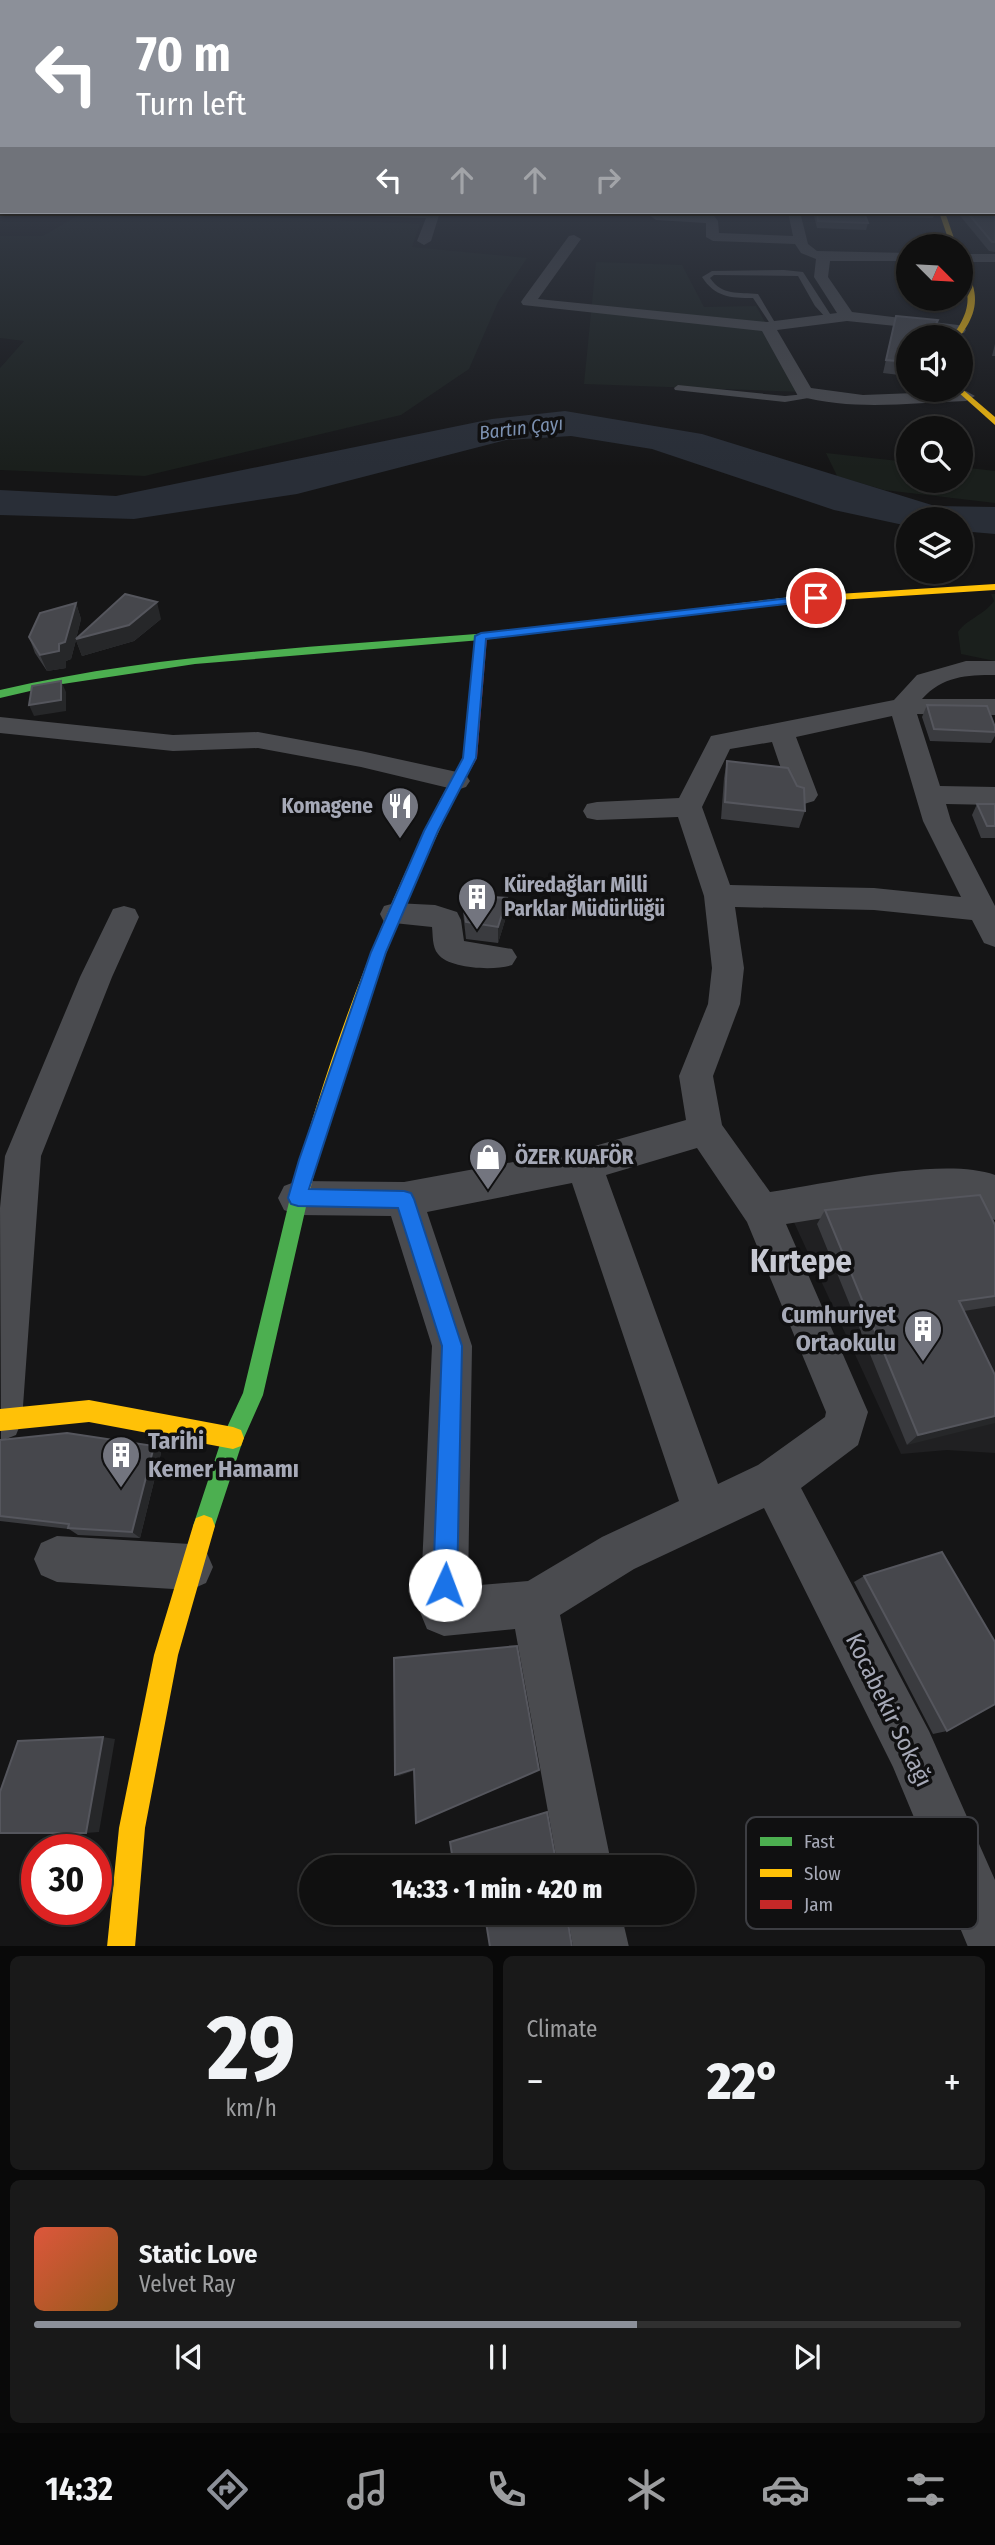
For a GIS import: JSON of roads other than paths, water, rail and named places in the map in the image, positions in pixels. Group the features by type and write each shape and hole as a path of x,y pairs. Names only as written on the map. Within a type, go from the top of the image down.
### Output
{"street":[{"path":"539,286 527,302 770,326 839,317 896,325"},
{"path":"825,286 839,317"},
{"path":"770,326 804,392 816,396 854,399 896,397"},
{"path":"973,402 995,422"},
{"path":"1,697 56,681 195,660 481,636 791,600 995,586"},
{"path":"121,1946 132,1828 166,1656 190,1567 233,1438 253,1395 308,1160 369,978 431,831 470,758 481,636"},
{"path":"902,706 926,680 966,668 995,668"},
{"path":"902,706 937,821 988,922"},
{"path":"404,1199 452,1346 444,1612 534,1604 618,1553 774,1481 843,1430 847,1412 761,1211 705,1130 696,1076 724,1004 728,968 719,897 688,807 720,742 902,706 995,707"},
{"path":"0,725 173,743 258,740 361,758 457,781"},
{"path":"781,732 804,795"},
{"path":"928,794 995,796"},
{"path":"597,811 688,807"},
{"path":"719,897 848,897 988,922"},
{"path":"395,914 435,916 446,920 450,947 463,954 501,957"},
{"path":"124,918 11,1156 1,1420 89,1412 233,1438"},
{"path":"298,1198 404,1199 584,1165 705,1130"},
{"path":"584,1165 705,1511"},
{"path":"761,1211 918,1186 984,1188 995,1203"},
{"name":"Kocabekir Sokağı","path":"774,1481 911,1749 940,1817"},
{"path":"57,1559 190,1567"},
{"path":"534,1604 584,1855"},
{"name":"Kocabekir Sokağı","path":"978,1905 995,1944"},
{"path":"596,1925 601,1946"}],"lane":[{"path":"711,286 727,295 755,296 770,326"},
{"path":"808,286 818,304 839,317"},
{"path":"678,388 785,400 816,396"}],"water":[{"name":"Bartın Çayı","path":"565,411 702,434 935,506 995,507 995,534 973,532 973,507 896,507 896,523 834,510 652,449 571,436 506,440 297,494 134,519 0,515 0,490 116,496 492,419"}],"place":[{"name":"Komagene","path":"400,840"},
{"name":"Küredağları Milli Parklar Müdürlüğü","path":"477,931"},
{"name":"ÖZER KUAFÖR","path":"488,1191"},
{"name":"Cumhuriyet Ortaokulu","path":"923,1363"},
{"name":"Tarihi Kemer Hamamı","path":"121,1489"}],"district":[{"name":"Kırtepe","path":"801,1261"}]}
